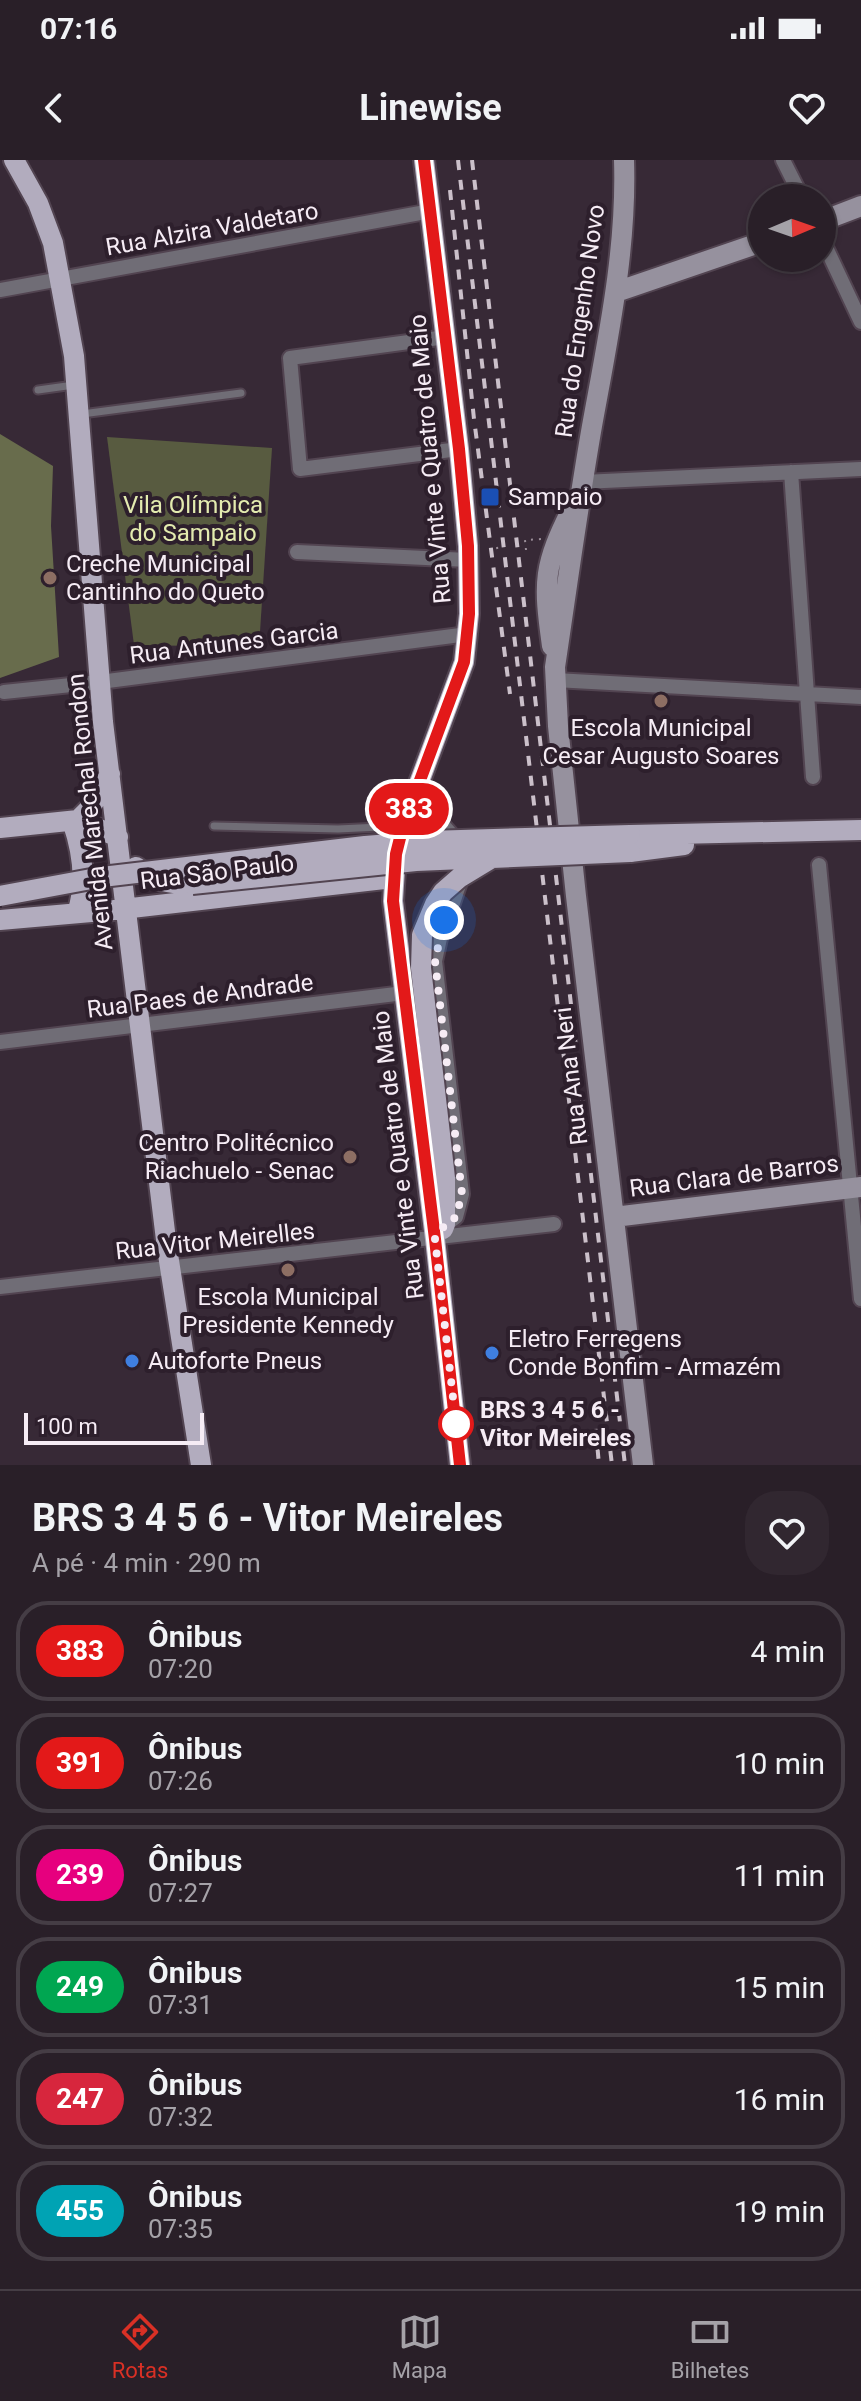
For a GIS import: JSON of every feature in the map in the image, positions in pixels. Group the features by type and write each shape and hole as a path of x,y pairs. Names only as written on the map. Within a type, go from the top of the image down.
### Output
{"main road":[{"name":"Avenida Marechal Rondon","path":"14,160 31,190 53,243 77,385 110,774 170,1268 201,1465"},
{"name":"Rua Vinte e Quatro de Maio","path":"424,160 459,449 468,560 468,634 464,662 403,826 396,854 393,901 440,1232 460,1465"},
{"name":"Rua do Engenho Novo","path":"555,674 546,602 548,564 582,486 616,292 624,160"},
{"path":"836,216 861,206"},
{"path":"616,292 748,247"},
{"name":"Rua Ana Neri","path":"555,674 564,788 643,1465"},
{"path":"75,821 91,807 110,774"},
{"path":"75,821 83,875 77,913"},
{"path":"0,828 75,821 118,841 128,860 148,876 171,884 630,844"},
{"path":"0,896 102,877 365,846 443,840 685,844 731,834 861,830"},
{"path":"440,1232 445,1178 421,968 422,935 443,892 470,870 492,858"},
{"name":"Rua São Paulo","path":"0,920 126,909 393,878"},
{"name":"Rua Clara de Barros","path":"614,1217 856,1188"}],"street":[{"path":"783,160 795,184"},
{"name":"Rua Alzira Valdetaro","path":"0,290 431,211"},
{"path":"836,269 861,322"},
{"path":"446,337 290,358 300,469 459,449"},
{"path":"582,486 861,469"},
{"path":"791,472 813,777"},
{"path":"297,552 468,560"},
{"name":"Rua Antunes Garcia","path":"4,692 468,634"},
{"path":"555,674 861,697"},
{"name":"Rua Vinte e Quatro de Maio","path":"415,794 460,845 465,867 444,920 435,961 462,1194 456,1217 440,1232"},
{"path":"819,865 856,1188 861,1299"},
{"name":"Rua Paes de Andrade","path":"0,1042 404,993"},
{"name":"Rua Vitor Meirelles","path":"0,1287 440,1232 554,1224"}],"lane":[{"path":"38,390 77,385"},
{"path":"80,414 241,393"},
{"path":"214,826 338,829 403,826"}],"path":[{"path":"525,540 526,550"},
{"path":"497,547 498,553"}],"green space":[{"path":"0,434 53,466 51,526 59,657 0,678"},
{"name":"Vila Olímpica do Sampaio","path":"107,437 272,448 259,647 134,645"}],"railway":[{"path":"458,160 612,1465"},
{"path":"472,160 625,1465"},
{"path":"450,190 474,419 510,694"},
{"path":"594,1409 599,1465"}],"bus line":[{"name":"383","path":"424,160 459,449 468,546 469,614 464,662 403,826 396,854 393,901 460,1465"}],"place":[{"name":"Sampaio","path":"490,497"},
{"name":"Creche Municipal Cantinho do Queto","path":"50,578"},
{"name":"Escola Municipal Cesar Augusto Soares","path":"661,701"},
{"name":"Centro Politécnico Riachuelo - Senac","path":"350,1157"},
{"name":"Escola Municipal Presidente Kennedy","path":"288,1270"},
{"name":"Eletro Ferregens Conde Bonfim - Armazém","path":"492,1353"},
{"name":"Autoforte Pneus","path":"132,1361"},
{"name":"BRS 3 4 5 6 - Vitor Meireles","path":"456,1424"}],"route":[{"path":"444,920 435,961 462,1194 456,1217 444,1226 435,1239 456,1424"}]}
